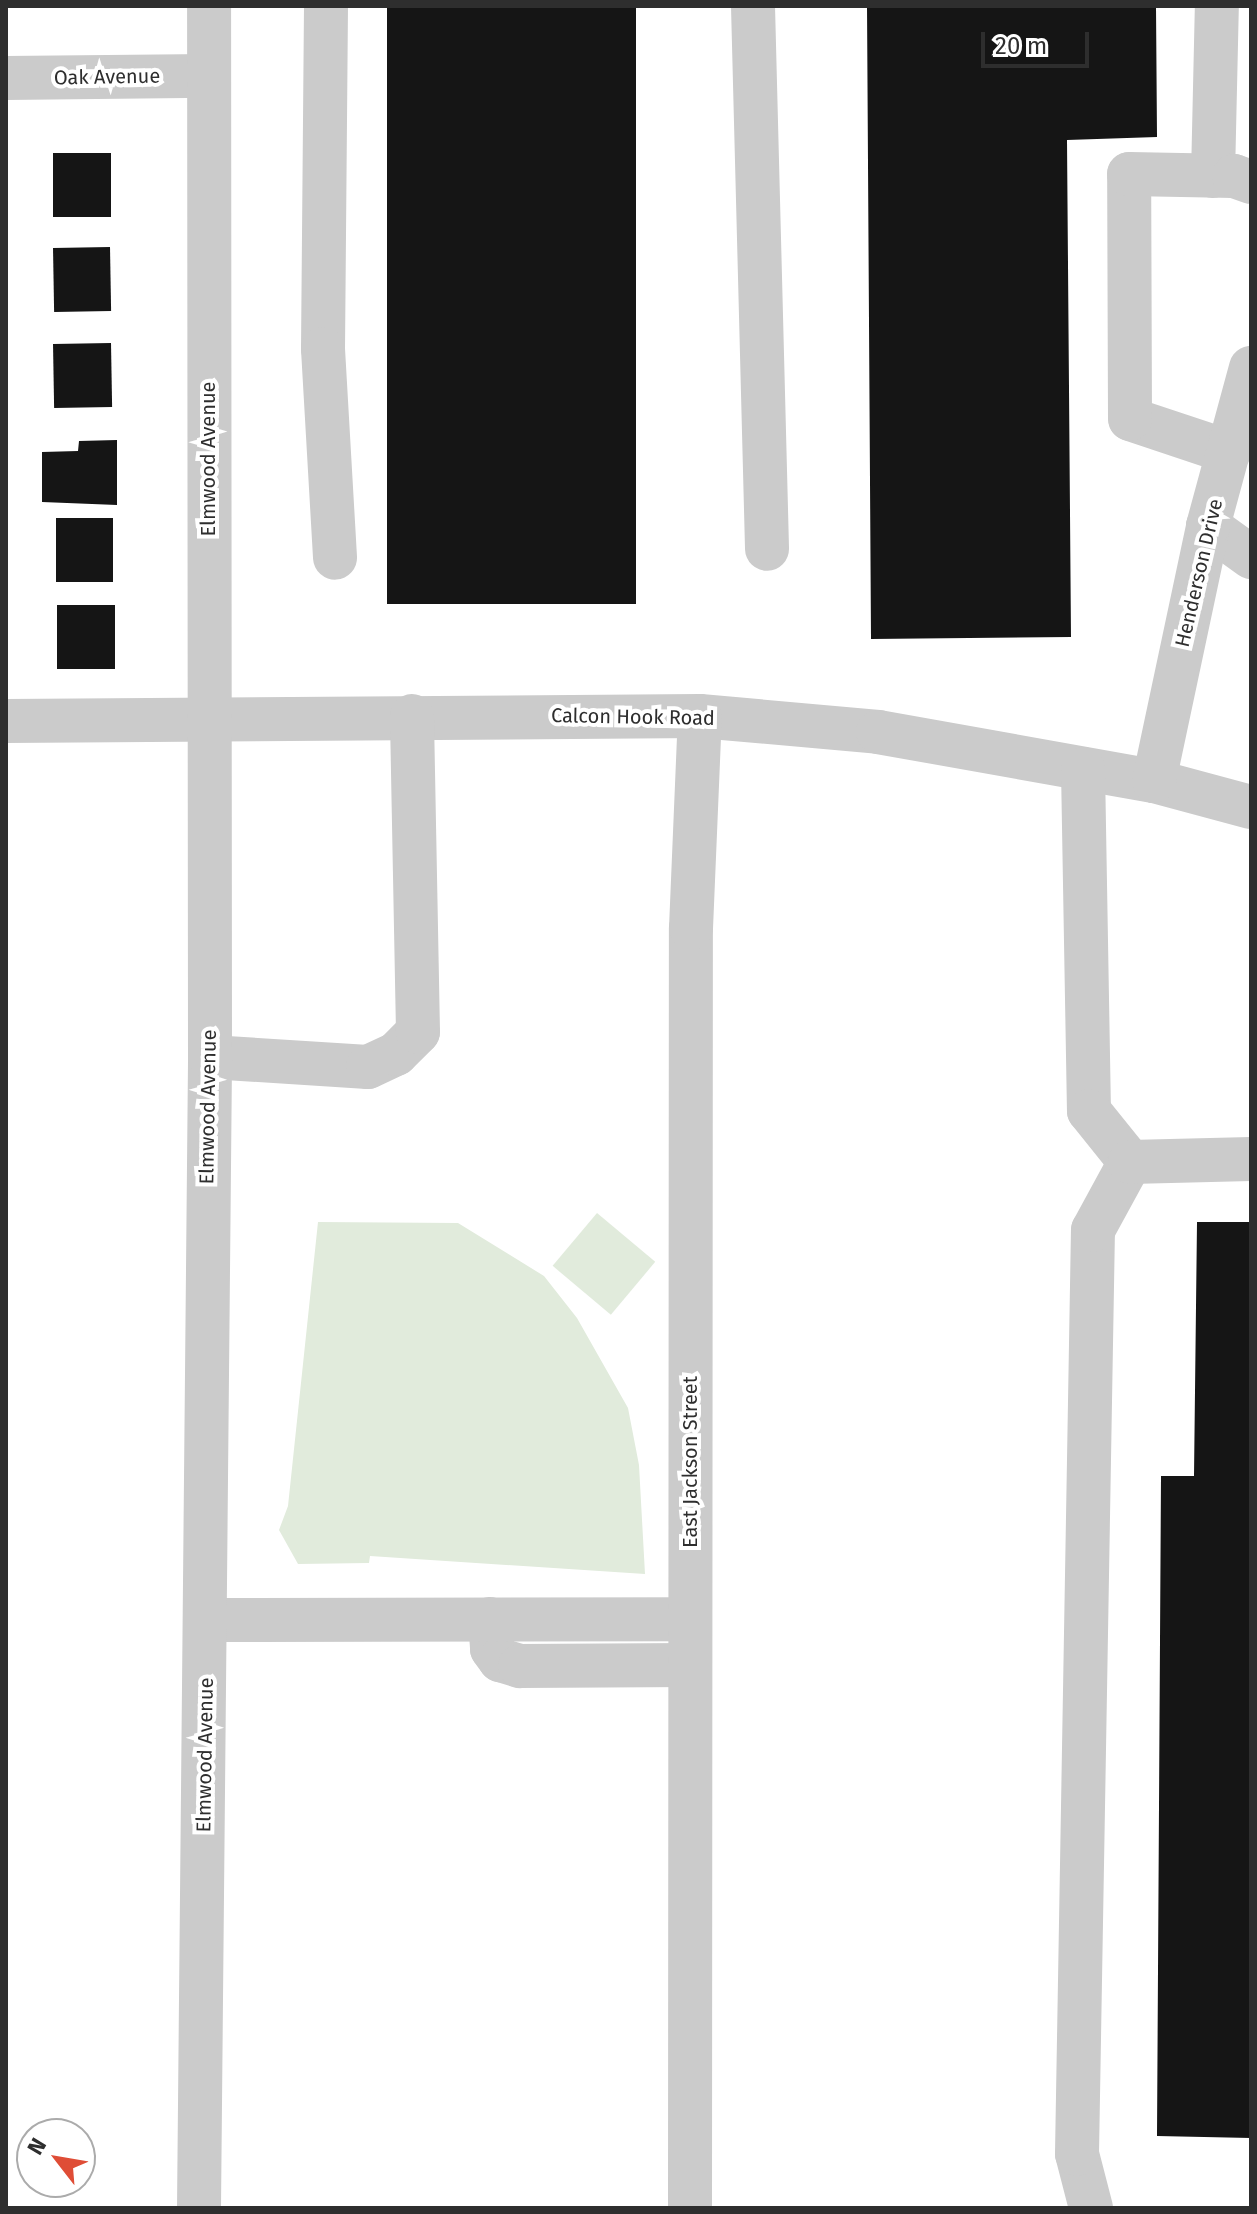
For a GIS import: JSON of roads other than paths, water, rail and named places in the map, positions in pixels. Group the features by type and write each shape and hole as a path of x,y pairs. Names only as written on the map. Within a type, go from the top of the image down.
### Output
{"street":[{"name":"Elmwood Avenue","path":"199,2208 210,1057 207,718 209,6"},
{"path":"326,6 323,349 335,558"},
{"path":"753,6 767,549"},
{"path":"1217,6 1232,179 1129,174 1130,419 1229,452"},
{"name":"Oak Avenue","path":"6,78 209,76"},
{"name":"Henderson Drive","path":"1154,781 1208,526 1251,368"},
{"path":"1208,526 1251,557"},
{"path":"210,1057 368,1067 396,1054 418,1032 412,716"},
{"name":"Calcon Hook Road","path":"6,721 700,716 878,732 1154,781 1251,807"},
{"name":"East Jackson Street","path":"690,2208 691,928 700,716"},
{"path":"1083,769 1089,1111 1130,1162"},
{"path":"1130,1162 1251,1159"},
{"path":"1091,2208 1077,2154 1093,1230 1130,1162"},
{"path":"490,1619 492,1649 500,1660 520,1666 690,1665"},
{"path":"206,1620 690,1619"}]}
